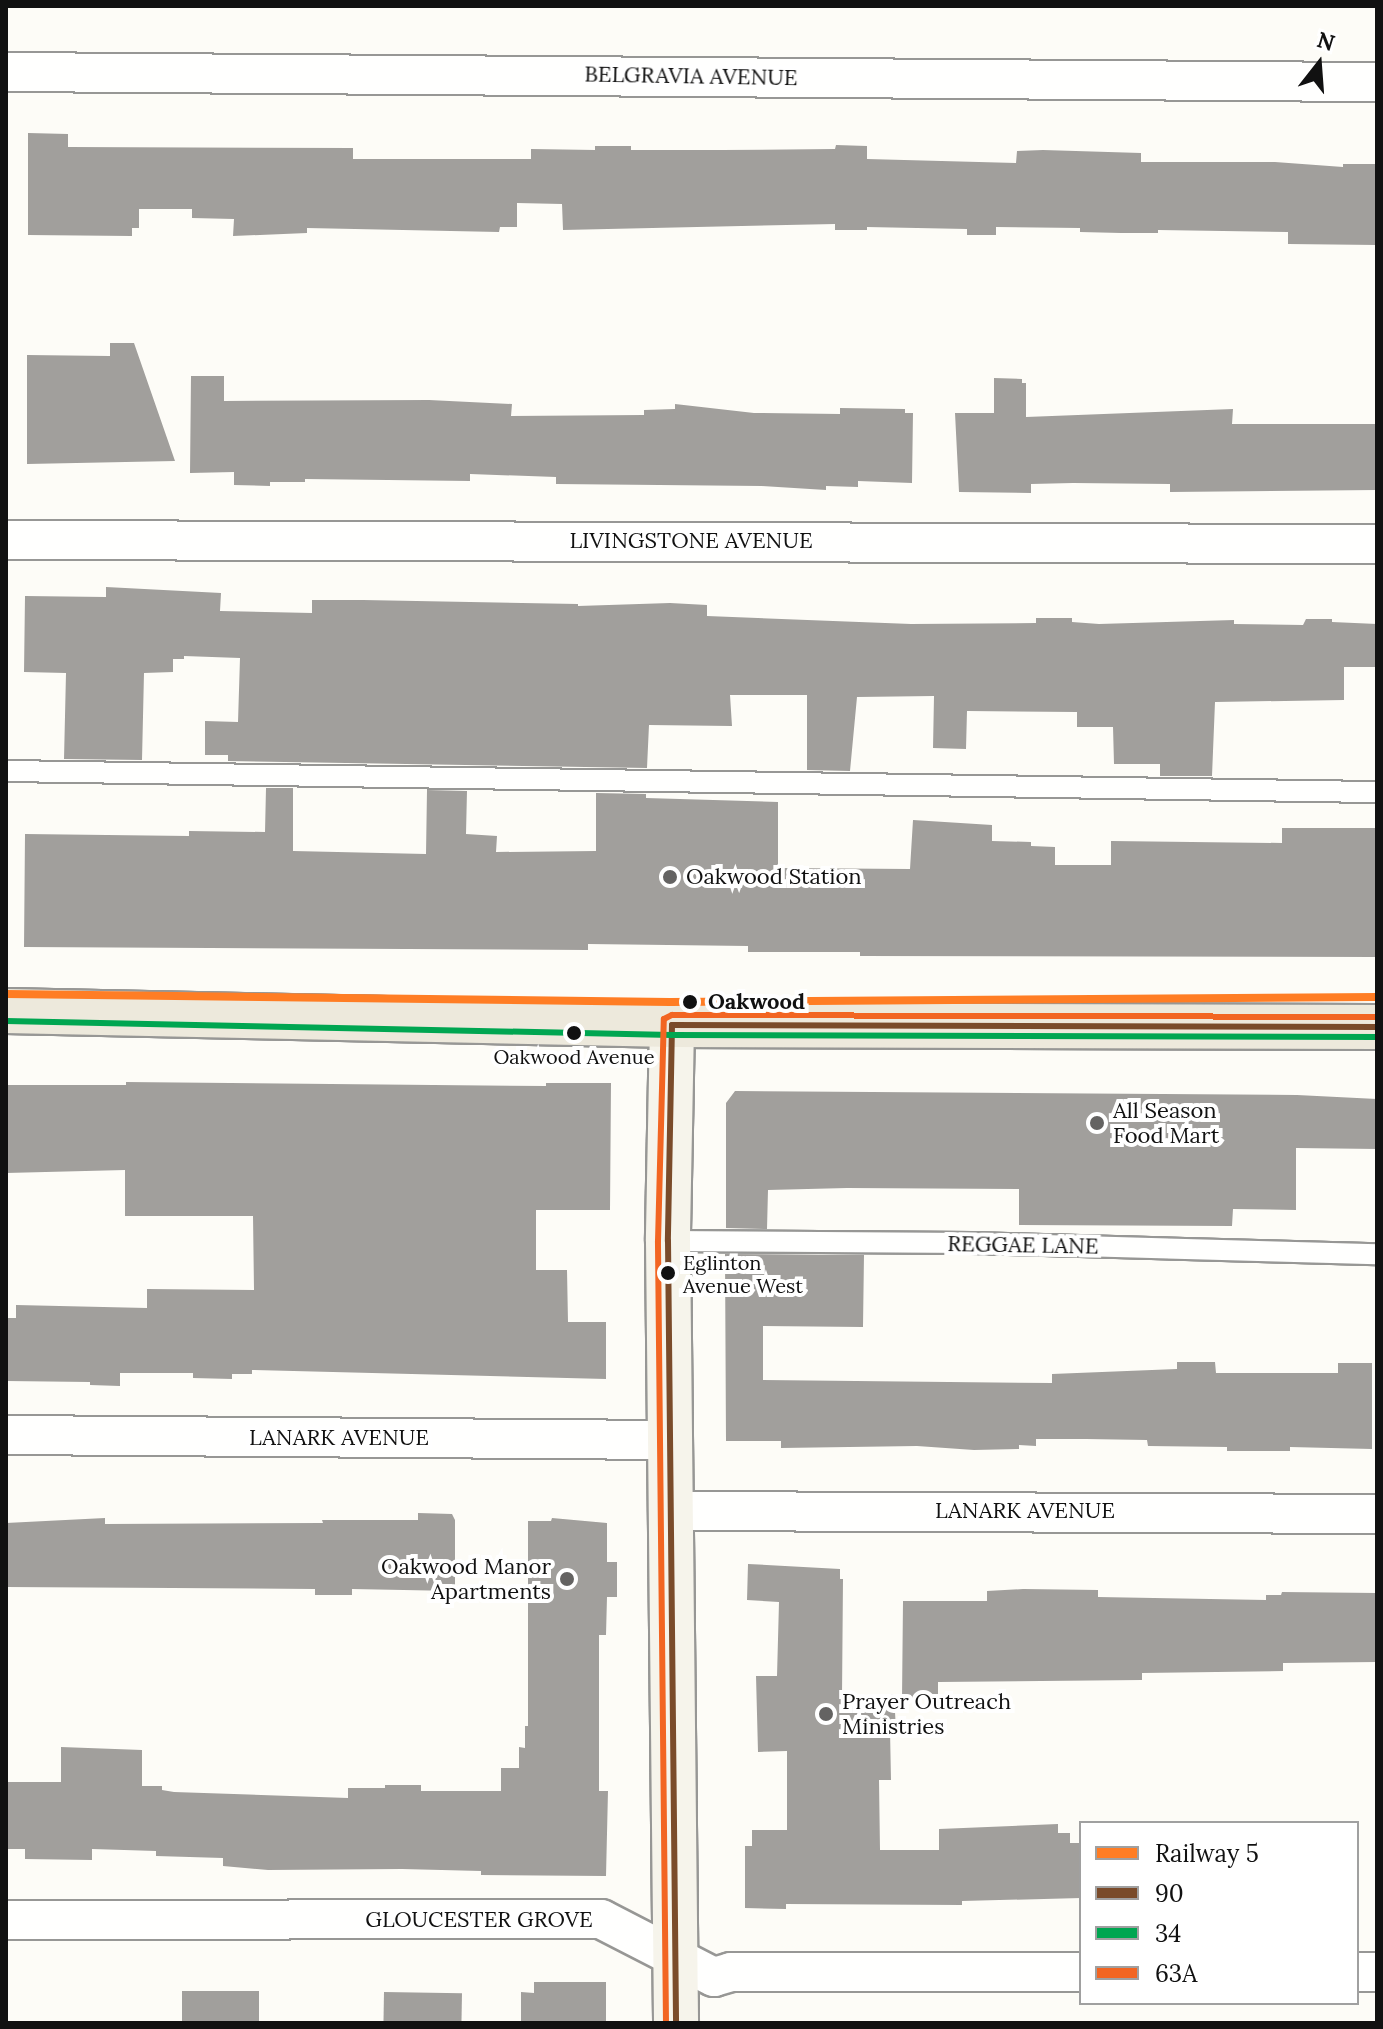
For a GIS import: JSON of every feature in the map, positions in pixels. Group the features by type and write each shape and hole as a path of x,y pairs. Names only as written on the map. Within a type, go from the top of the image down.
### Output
{"main road":[{"path":"6,1011 672,1025 1377,1027"}],"street":[{"name":"BELGRAVIA AVENUE","path":"6,72 1377,82"},
{"name":"LIVINGSTONE AVENUE","path":"6,540 1377,544"},
{"path":"672,1025 668,1241 676,2023"},
{"name":"LANARK AVENUE","path":"6,1435 672,1440"},
{"name":"LANARK AVENUE","path":"673,1511 1377,1514"},
{"name":"GLOUCESTER GROVE","path":"6,1920 601,1919 714,1977 731,1972 1079,1972"}],"lane":[{"path":"6,771 1377,792"},
{"name":"REGGAE LANE","path":"668,1241 972,1243 1377,1254"}],"building":[{"path":"28,133 68,134 68,147 353,148 353,159 531,159 531,149 595,150 595,146 631,146 631,150 722,150 835,149 836,145 867,146 867,159 1016,163 1017,151 1043,150 1141,153 1141,162 1275,162 1343,167 1343,164 1377,164 1377,245 1288,244 1288,232 1158,230 1158,233 1121,233 1080,232 1080,228 996,227 996,235 967,235 967,229 867,227 867,230 835,230 835,224 563,230 562,204 517,203 517,227 500,227 499,232 307,228 307,233 233,236 234,219 192,218 192,209 139,209 139,228 132,228 132,236 28,235"},
{"path":"110,343 134,343 175,461 27,464 27,355 110,356"},
{"path":"191,376 224,376 224,401 429,400 512,404 511,416 644,415 644,410 675,409 675,404 754,413 840,414 840,408 905,409 905,413 913,413 912,483 858,481 858,487 826,486 826,490 762,486 556,484 556,477 470,474 470,481 305,479 305,482 270,482 270,486 234,485 234,472 190,473"},
{"path":"994,378 1022,379 1022,383 1026,383 1026,417 1233,409 1232,424 1377,424 1377,490 1170,492 1170,484 1073,483 1031,484 1031,493 959,492 955,413 994,413"},
{"path":"106,587 221,593 220,611 312,613 312,600 363,600 578,606 670,603 707,605 707,616 911,624 1036,623 1036,618 1072,618 1072,622 1099,624 1234,620 1234,624 1303,625 1306,619 1332,619 1332,622 1377,624 1377,667 1344,667 1344,700 1215,702 1212,776 1160,776 1160,764 1114,764 1113,727 1077,727 1077,712 967,711 966,749 933,748 934,696 857,697 850,771 807,770 807,695 730,695 732,726 649,725 647,768 228,761 228,755 205,755 205,721 238,722 240,658 184,656 184,659 173,659 173,672 144,673 142,760 64,759 66,673 24,672 25,596 106,597"},
{"path":"266,788 293,788 293,851 426,854 427,790 467,791 466,834 497,836 496,852 596,851 596,793 646,794 646,798 778,802 778,868 910,869 913,820 992,825 992,841 1031,842 1031,846 1055,847 1055,865 1111,865 1111,841 1282,843 1282,828 1377,828 1377,957 860,956 860,952 748,952 748,946 588,944 588,950 24,947 25,834 189,836 189,831 265,832"},
{"path":"126,1082 546,1086 546,1083 611,1083 610,1210 536,1210 536,1270 567,1270 568,1322 606,1322 606,1379 252,1370 252,1374 232,1374 232,1379 193,1378 193,1373 120,1373 120,1386 90,1385 90,1382 6,1381 6,1318 16,1318 16,1305 147,1308 147,1289 254,1290 253,1216 125,1216 125,1170 6,1173 6,1085 126,1085"},
{"path":"735,1091 1297,1095 1377,1099 1377,1149 1296,1148 1296,1210 1233,1209 1232,1226 1019,1225 1019,1189 847,1188 768,1190 767,1229 726,1228 726,1103"},
{"path":"725,1254 864,1255 863,1327 763,1326 763,1380 1052,1383 1052,1374 1177,1369 1177,1362 1215,1362 1216,1373 1338,1373 1338,1363 1372,1363 1372,1449 1290,1447 1290,1451 1227,1451 1227,1447 1148,1446 1147,1440 1086,1439 1036,1439 1036,1446 974,1450 917,1446 781,1448 781,1441 726,1441"},
{"path":"418,1513 452,1514 455,1520 455,1591 352,1589 352,1595 315,1595 315,1589 6,1587 6,1523 105,1518 105,1524 323,1523 322,1520 418,1520"},
{"path":"552,1518 607,1523 607,1562 617,1562 617,1597 607,1597 606,1635 599,1635 599,1791 608,1791 606,1876 481,1875 481,1871 402,1869 268,1870 223,1866 223,1858 156,1856 156,1851 92,1849 92,1860 25,1859 25,1849 6,1849 6,1782 61,1782 61,1747 142,1750 142,1786 162,1786 162,1790 174,1792 348,1798 348,1788 385,1788 385,1785 421,1785 421,1791 501,1791 501,1768 519,1768 519,1747 525,1748 525,1726 528,1726 528,1521 551,1521"},
{"path":"748,1564 840,1569 840,1579 843,1579 842,1696 894,1694 896,1730 890,1730 891,1780 879,1780 880,1850 939,1850 939,1829 1058,1824 1058,1833 1070,1833 1070,1843 1079,1843 1079,1898 962,1901 962,1905 786,1904 786,1909 745,1908 745,1846 752,1846 752,1830 787,1830 787,1751 758,1752 756,1676 777,1676 779,1602 747,1600"},
{"path":"1098,1590 1098,1597 1266,1600 1266,1595 1281,1595 1282,1592 1377,1593 1377,1662 1283,1663 1283,1671 1142,1673 1142,1680 938,1682 938,1699 902,1698 903,1601 987,1601 987,1591"},
{"path":"534,1982 606,1982 606,2023 521,2023 521,1992 534,1993"},
{"path":"182,1991 259,1991 259,2023 182,2023"},
{"path":"384,1992 462,1993 461,2023 383,2023"}],"rail line":[{"name":"5","path":"6,994 670,1002 1377,997"}],"transit line":[{"name":"63A","path":"666,2023 658,1241 664,1019 672,1015 1377,1017"},
{"name":"34","path":"6,1021 672,1035 1377,1037"},
{"name":"90","path":"672,1025 668,1241 676,2023"},
{"name":"90","path":"672,1025 1377,1027"}],"place":[{"name":"Oakwood Station","path":"670,877"},
{"name":"Oakwood","path":"690,1002"},
{"name":"Oakwood Avenue","path":"574,1033"},
{"name":"All Season Food Mart","path":"1097,1123"},
{"name":"Eglinton Avenue West","path":"668,1273"},
{"name":"Oakwood Manor Apartments","path":"567,1579"},
{"name":"Prayer Outreach Ministries","path":"826,1714"}]}
